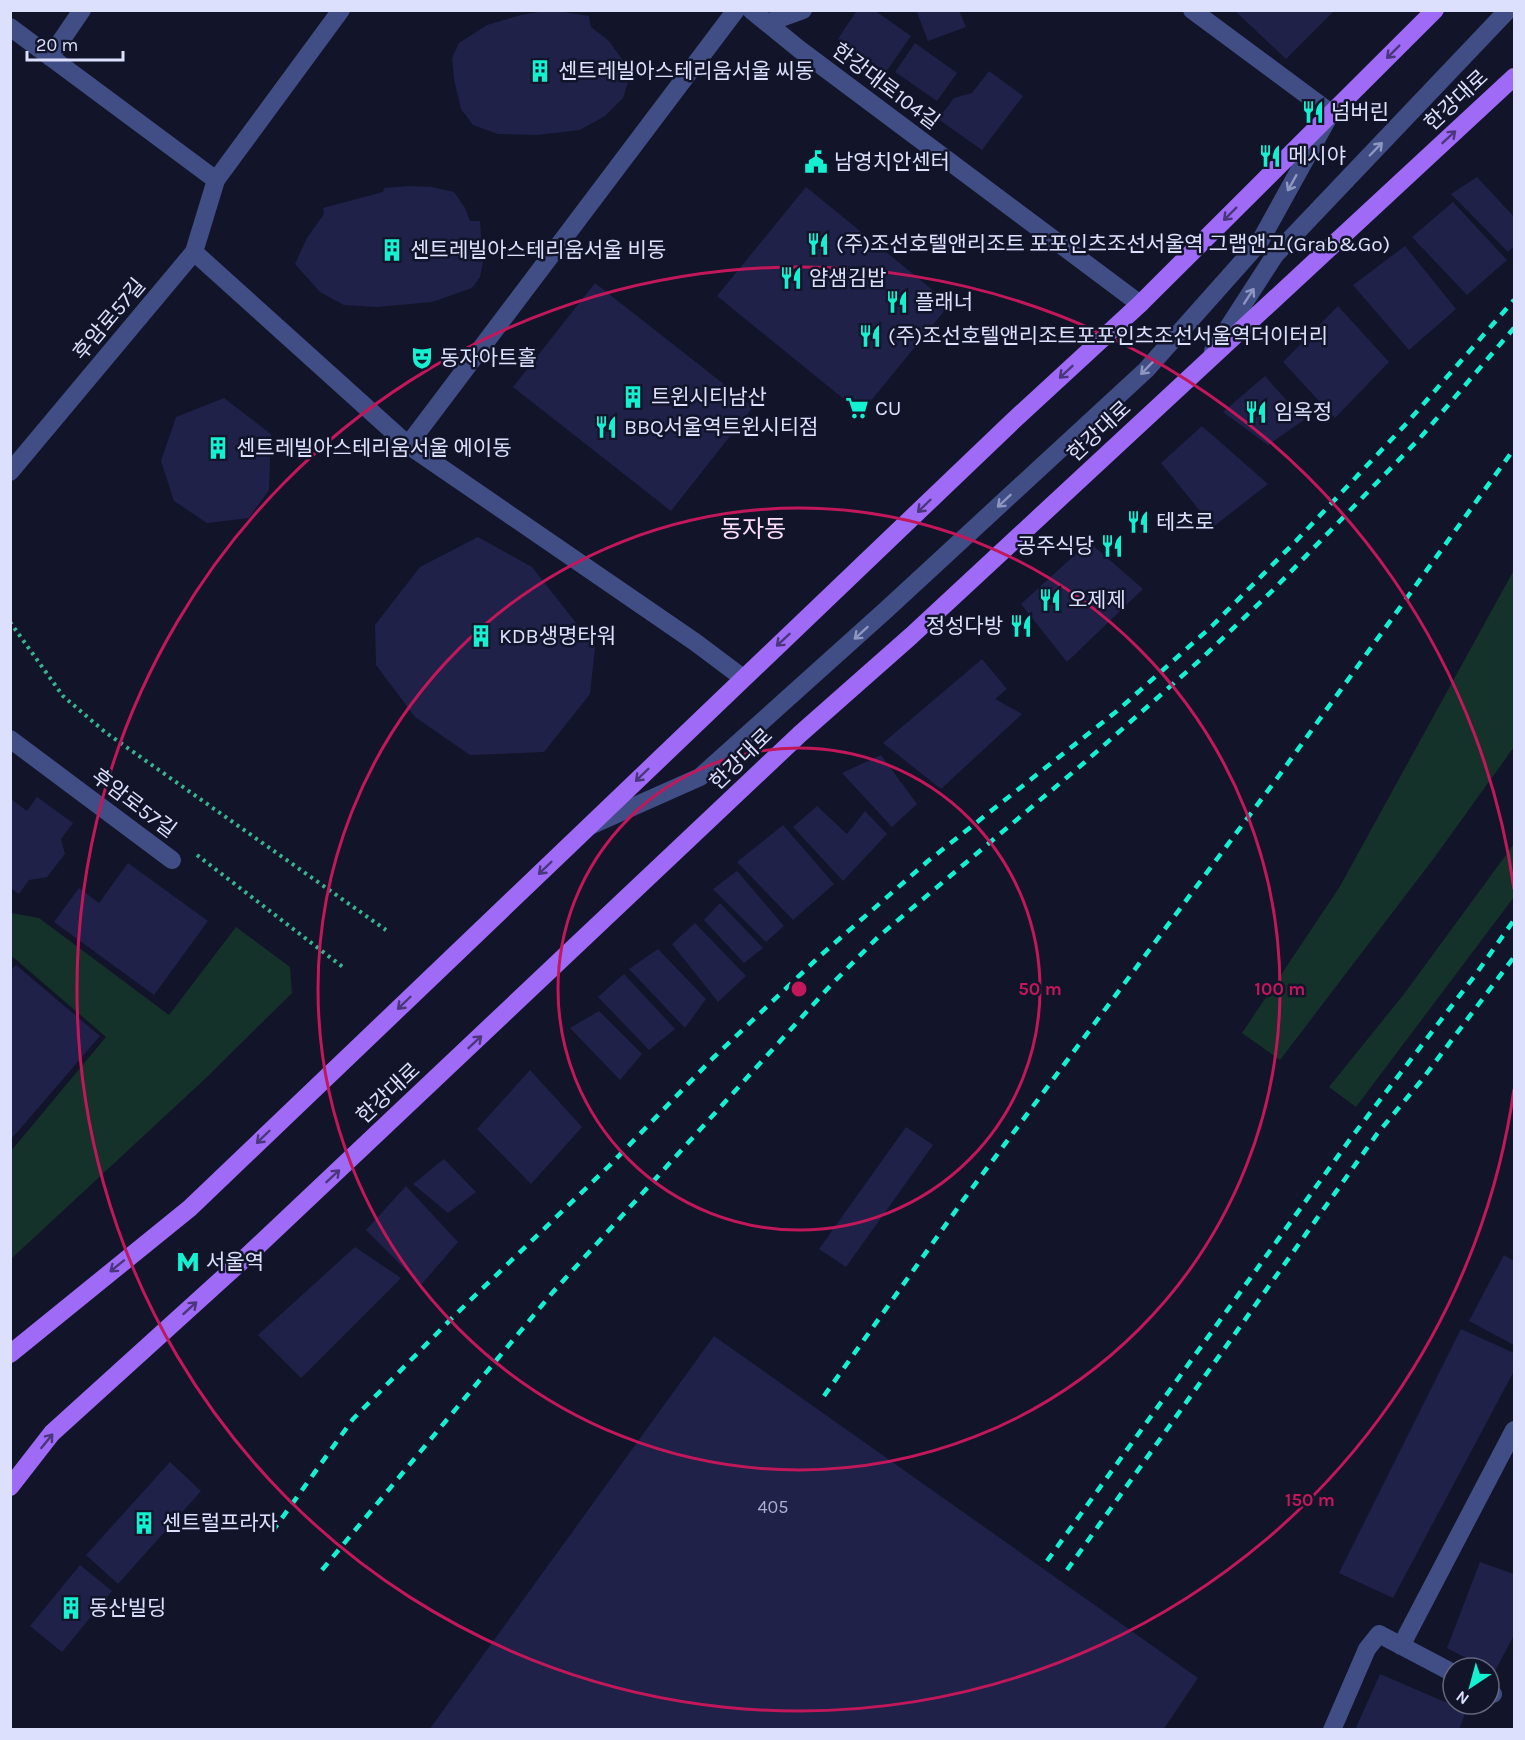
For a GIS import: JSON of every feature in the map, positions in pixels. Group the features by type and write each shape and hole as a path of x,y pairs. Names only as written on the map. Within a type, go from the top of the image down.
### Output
{"main road":[{"path":"14,1350 190,1208 1014,420 1140,304 1435,10"},
{"name":"한강대로","path":"10,1487 52,1433 270,1235 800,734 911,636 1515,77"}],"street":[{"path":"50,57 82,10"},
{"name":"후암로57길","path":"10,472 194,252 216,180 341,10"},
{"path":"408,445 735,10"},
{"name":"한강대로104길","path":"751,10 1140,304"},
{"path":"767,23 803,10"},
{"path":"587,827 700,777 887,609 1146,370 1259,243 1331,113 1192,10"},
{"path":"1206,363 1275,255 1508,10"},
{"path":"10,27 216,180"},
{"path":"194,252 408,445 695,642 743,678"},
{"name":"후암로57길","path":"10,739 172,860"},
{"path":"1401,1646 1515,1430"},
{"path":"1332,1730 1367,1649 1378,1634 1441,1667"}],"path":[{"path":"10,622 63,696 105,732 386,930"},
{"path":"194,853 345,968"}],"green space":[{"path":"1514,570 1514,747 1434,858 1280,1060 1242,1033 1339,888"},
{"path":"1514,844 1514,897 1356,1107 1329,1087 1404,994"},
{"path":"11,913 39,918 169,1015 236,927 290,967 292,993 207,1077 11,1259 11,1151 106,1037 13,957 11,959"}],"building":[{"name":"센트레빌아스테리움서울 씨동","path":"551,10 589,16 591,27 608,40 625,63 629,79 623,98 605,116 580,130 537,135 498,134 473,125 461,109 454,79 452,58 459,43 487,25 521,15"},
{"path":"857,10 874,10 911,36 886,72 838,39"},
{"path":"916,10 959,10 966,27 928,41"},
{"path":"1234,10 1335,10 1286,59"},
{"path":"915,43 957,73 937,101 895,72"},
{"path":"989,71 1023,96 982,150 938,119 954,98 972,93"},
{"path":"1477,177 1514,217 1514,246 1508,252 1451,194"},
{"name":"센트레빌아스테리움서울 비동","path":"432,187 454,192 465,208 470,221 480,221 483,262 480,277 472,288 432,302 377,307 344,305 320,292 295,264 307,238 324,214 323,208 383,192 384,188"},
{"name":"트윈시티남산","path":"806,187 950,304 861,413 717,296"},
{"path":"1453,202 1507,260 1467,295 1412,237"},
{"path":"1405,246 1456,309 1409,350 1353,285"},
{"name":"트윈시티남산","path":"595,283 753,407 671,511 513,387"},
{"path":"1338,306 1389,362 1335,418 1283,362"},
{"path":"1265,376 1304,420 1268,445 1223,412"},
{"name":"센트레빌아스테리움서울 에이동","path":"224,398 271,434 269,490 249,518 207,523 174,501 161,461 176,417"},
{"path":"1202,426 1268,484 1213,527 1161,463"},
{"name":"KDB생명타워","path":"478,537 532,567 595,647 590,694 544,752 470,755 415,717 376,665 375,625 420,567"},
{"path":"1089,542 1143,589 1067,662 1021,604"},
{"path":"982,659 1007,689 995,699 1022,714 941,789 883,743"},
{"path":"881,755 917,804 892,827 842,773"},
{"path":"37,797 73,823 61,839 65,854 47,877 29,880 19,894 10,888 10,798 27,811"},
{"path":"817,806 847,834 865,811 887,834 843,881 793,827"},
{"path":"783,825 834,884 793,920 737,862"},
{"path":"128,863 208,921 154,995 54,922 79,888 99,903"},
{"path":"737,871 784,926 766,942 713,889"},
{"path":"720,903 763,948 744,963 704,920"},
{"path":"695,923 746,976 718,1002 672,944"},
{"path":"658,949 706,999 685,1028 629,969"},
{"path":"16,965 100,1036 13,1137 10,1135 10,971"},
{"path":"624,974 675,1029 649,1050 598,997"},
{"path":"599,1011 642,1054 620,1080 570,1028"},
{"path":"530,1070 582,1127 531,1184 477,1129"},
{"path":"906,1127 933,1145 846,1267 819,1249"},
{"path":"444,1159 476,1192 448,1213 413,1184"},
{"path":"406,1186 458,1242 421,1285 366,1230"},
{"path":"355,1247 401,1278 301,1378 258,1335"},
{"path":"1504,1255 1514,1261 1514,1345 1469,1321"},
{"path":"1461,1329 1514,1353 1514,1371 1393,1598 1339,1573"},
{"path":"714,1336 1198,1678 1163,1730 429,1730"},
{"name":"센트럴프라자","path":"170,1462 201,1491 118,1584 86,1555"},
{"path":"1480,1562 1514,1574 1514,1635 1501,1660 1501,1656 1462,1656 1447,1648"},
{"name":"동산빌딩","path":"80,1565 112,1591 62,1652 30,1626"},
{"path":"1380,1674 1441,1700 1441,1716 1464,1716 1459,1730 1355,1730"}],"railway":[{"path":"272,1532 353,1419 455,1315 609,1166 713,1058 821,955 928,861 1117,711 1212,626 1406,424 1514,300"},
{"path":"322,1570 553,1292 830,986 878,937 1085,762 1200,660 1274,589 1420,438 1514,328"},
{"path":"824,1396 964,1199 1278,777 1514,449"},
{"path":"1047,1561 1351,1138 1476,974 1514,920"},
{"path":"1067,1570 1377,1134 1421,1081 1514,957"}],"place":[{"name":"센트레빌아스테리움서울 씨동","path":"540,71"},
{"name":"넘버린","path":"1313,112"},
{"name":"메시야","path":"1270,156"},
{"name":"남영치안센터","path":"816,162"},
{"name":"(주)조선호텔앤리조트 포포인츠조선서울역 그랩앤고(Grab&Go)","path":"818,244"},
{"name":"센트레빌아스테리움서울 비동","path":"392,250"},
{"name":"얌샘김밥","path":"791,278"},
{"name":"플래너","path":"897,302"},
{"name":"(주)조선호텔앤리조트포포인츠조선서울역더이터리","path":"870,336"},
{"name":"동자아트홀","path":"422,358"},
{"name":"트윈시티남산","path":"633,397"},
{"name":"CU","path":"857,408"},
{"name":"임옥정","path":"1256,412"},
{"name":"BBQ서울역트윈시티점","path":"606,427"},
{"name":"센트레빌아스테리움서울 에이동","path":"218,448"},
{"name":"테츠로","path":"1138,522"},
{"name":"공주식당","path":"1112,546"},
{"name":"오제제","path":"1050,600"},
{"name":"정성다방","path":"1021,626"},
{"name":"KDB생명타워","path":"481,636"},
{"name":"서울역","path":"188,1262"},
{"name":"센트럴프라자","path":"144,1523"},
{"name":"동산빌딩","path":"71,1608"}],"district":[{"name":"동자동","path":"753,529"}]}
